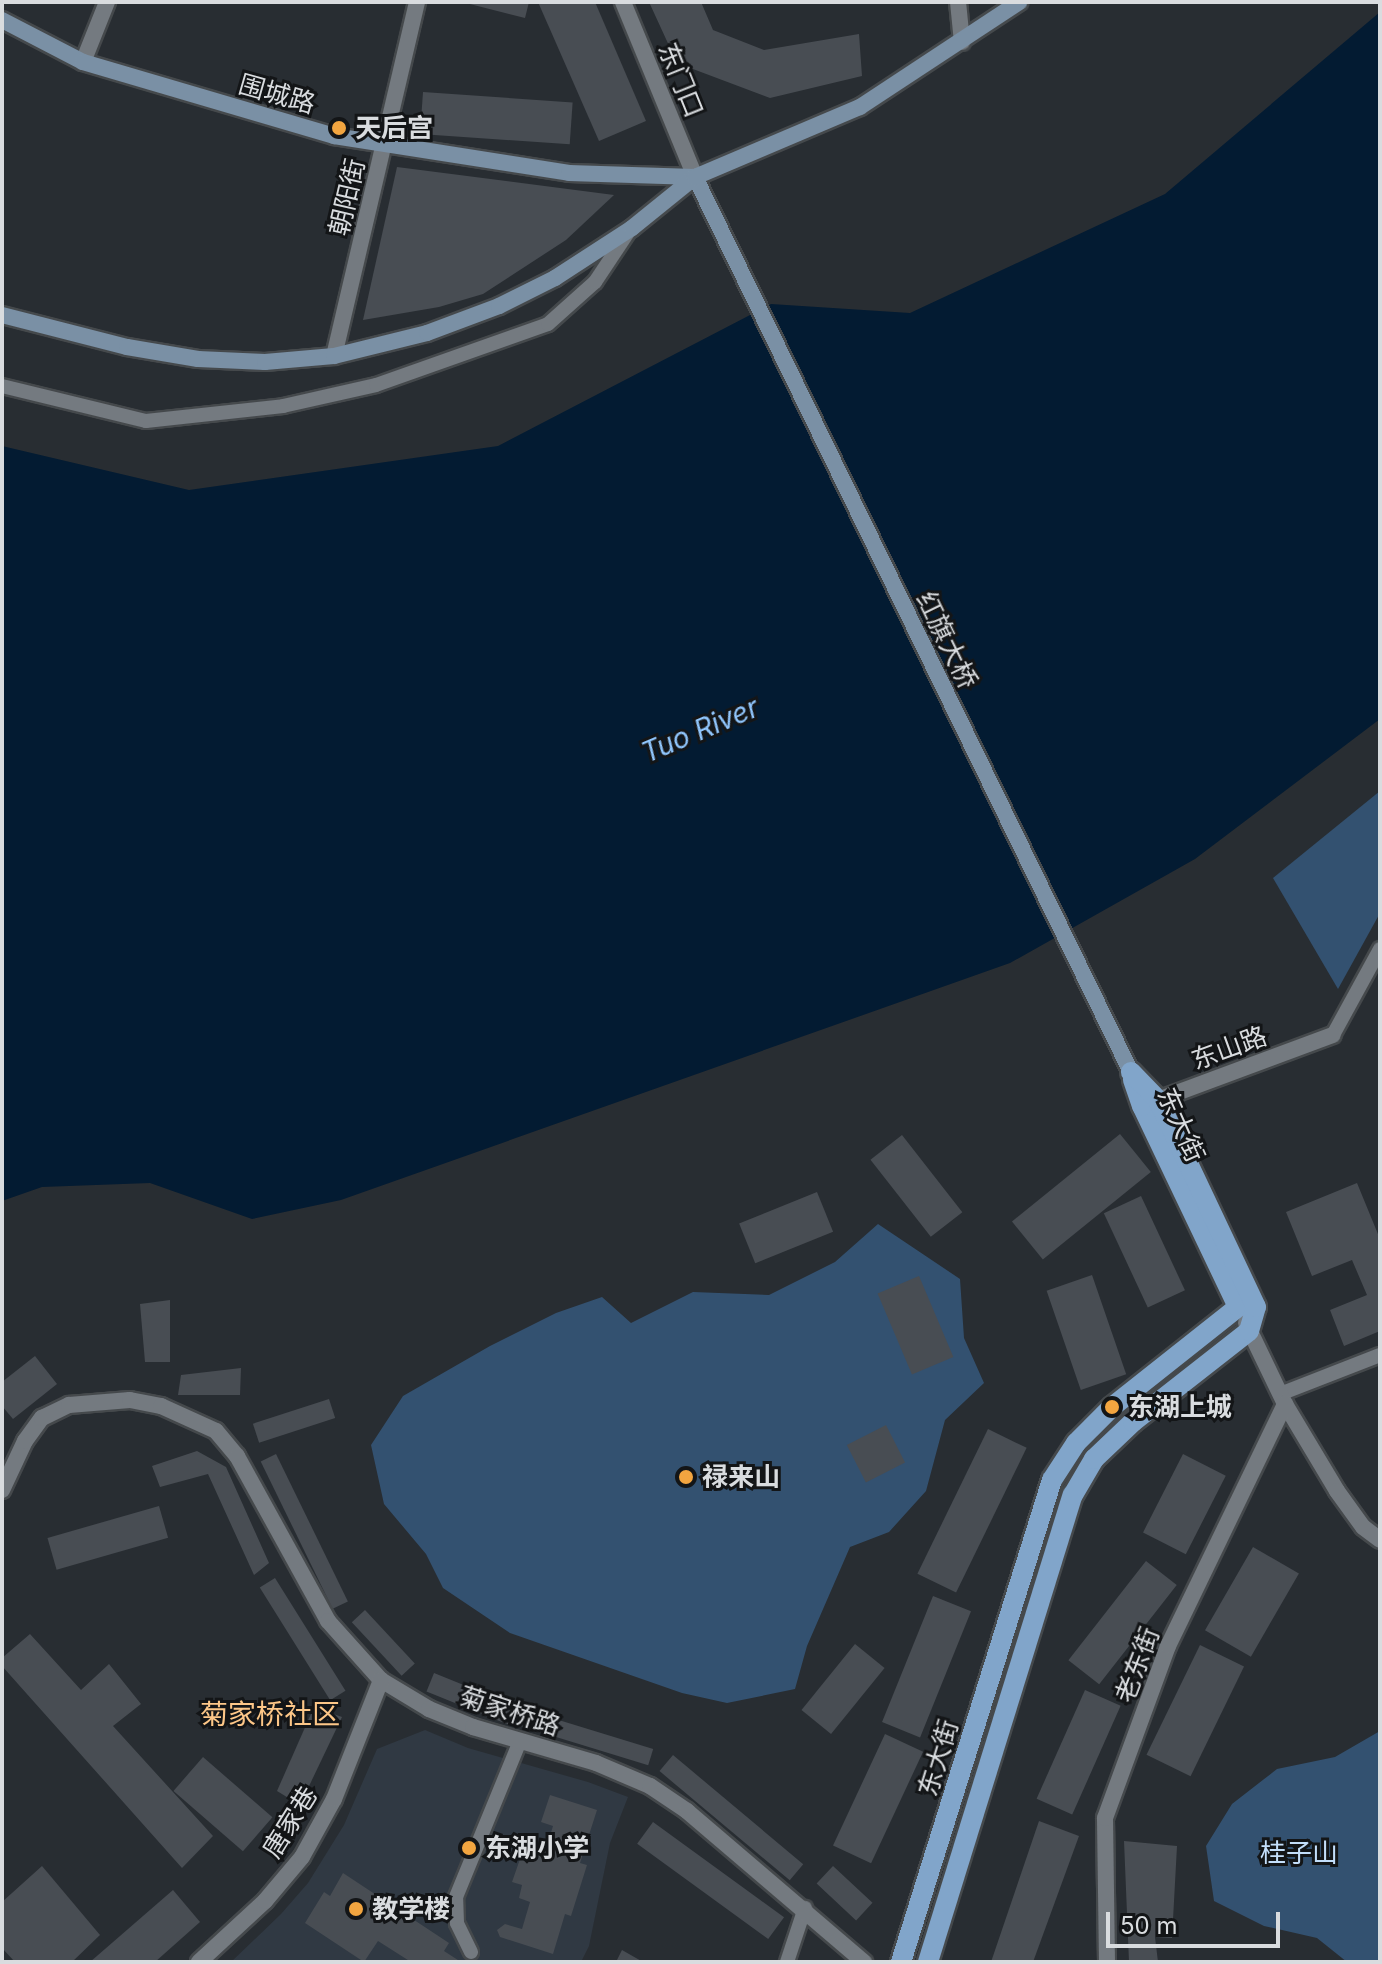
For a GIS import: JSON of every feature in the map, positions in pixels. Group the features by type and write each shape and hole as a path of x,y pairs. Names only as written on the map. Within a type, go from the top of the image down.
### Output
{"main road":[{"name":"东大街","path":"928,1962 1073,1495 1094,1459 1133,1422 1249,1331 1256,1307 1131,1072"},
{"name":"东大街","path":"901,1962 1052,1480 1076,1443 1112,1407 1238,1307 1150,1103"}],"street":[{"path":"83,62 107,2"},
{"name":"朝阳街","path":"334,356 417,2"},
{"name":"东门口","path":"623,2 695,177"},
{"path":"958,2 962,42"},
{"path":"2,315 127,347 198,359 265,362 334,356 427,333 499,306 555,278 632,228 695,177 860,107 1019,2"},
{"name":"围城路","path":"2,20 83,62 334,136 569,173 695,177"},
{"name":"红旗大桥","path":"695,177 1131,1072"},
{"name":"东山路","path":"1150,1103 1333,1035"},
{"path":"1238,1307 1282,1399 1337,1491 1363,1527 1380,1540"},
{"name":"老东街","path":"1107,1962 1105,1818 1168,1646 1282,1399"},
{"name":"菊家桥路","path":"2,1490 25,1441 42,1418 69,1405 130,1400 161,1406 216,1431 237,1456 328,1621 381,1680 429,1709 520,1741 622,1771 650,1786 687,1811 805,1908 864,1962"},
{"name":"唐家巷","path":"199,1962 265,1901 302,1857 334,1799 381,1680"}],"lane":[{"path":"2,386 146,421 283,406 376,385 548,324 595,282 632,228"},
{"path":"1333,1035 1380,949"},
{"path":"1282,1399 1380,1355"},
{"path":"471,1952 457,1923 456,1897 520,1741"},
{"path":"787,1962 805,1908"}],"shaded area":[{"name":"东湖小学","path":"425,1730 468,1748 588,1782 628,1797 610,1843 589,1946 581,1962 231,1962 308,1883 344,1825 377,1749"}],"green space":[{"path":"1380,791 1380,913 1338,989 1273,878"},
{"path":"878,1224 960,1279 964,1338 984,1383 945,1420 926,1491 889,1532 850,1547 807,1646 795,1689 727,1703 682,1693 510,1633 443,1588 426,1554 384,1504 371,1445 403,1396 490,1346 556,1313 602,1297 631,1323 693,1292 769,1295 835,1262"},
{"name":"桂子山","path":"1380,1731 1380,1962 1347,1962 1317,1938 1264,1926 1214,1901 1206,1846 1232,1804 1277,1769 1335,1757"}],"water":[{"name":"Tuo River","path":"1380,12 1380,719 1195,859 1010,963 341,1200 252,1219 150,1183 42,1187 2,1201 2,446 189,490 498,446 771,304 910,313 1165,194"}],"building":[{"path":"462,2 529,2 525,18"},
{"path":"538,2 595,2 646,121 599,141"},
{"path":"649,2 701,2 713,30 764,50 859,34 862,76 770,98 677,63"},
{"path":"423,92 573,102 570,144 420,134"},
{"path":"397,167 614,195 566,240 483,294 439,307 363,320"},
{"path":"1120,1134 1151,1172 1043,1260 1012,1221"},
{"path":"902,1135 962,1212 931,1237 870,1160"},
{"path":"1357,1183 1380,1239 1380,1331 1344,1346 1330,1310 1367,1295 1352,1260 1312,1276 1286,1212"},
{"path":"817,1192 833,1232 755,1263 739,1223"},
{"path":"1141,1196 1185,1290 1148,1308 1104,1213"},
{"path":"1092,1275 1126,1374 1081,1390 1047,1291"},
{"path":"919,1276 953,1357 912,1375 878,1294"},
{"path":"170,1300 170,1362 145,1362 140,1304"},
{"path":"35,1356 57,1384 13,1419 2,1406 2,1382"},
{"path":"241,1368 240,1395 178,1395 181,1375"},
{"path":"329,1399 335,1418 259,1443 253,1424"},
{"path":"886,1425 905,1462 866,1482 847,1445"},
{"path":"988,1429 1027,1448 956,1593 917,1574"},
{"path":"197,1451 226,1467 269,1563 254,1575 208,1474 160,1487 152,1466"},
{"path":"276,1454 348,1601 333,1609 261,1461"},
{"path":"1183,1454 1226,1476 1186,1554 1143,1532"},
{"path":"159,1506 168,1538 57,1570 47,1538"},
{"path":"1253,1547 1299,1574 1251,1657 1205,1630"},
{"path":"1146,1561 1177,1585 1099,1684 1068,1660"},
{"path":"275,1578 345,1691 330,1700 260,1588"},
{"path":"933,1596 971,1611 920,1737 882,1722"},
{"path":"365,1610 415,1663 402,1676 352,1622"},
{"path":"30,1634 81,1690 109,1664 141,1704 113,1726 213,1836 182,1868 2,1666 2,1658"},
{"path":"855,1644 885,1668 831,1734 802,1710"},
{"path":"1200,1645 1244,1666 1191,1776 1147,1755"},
{"path":"434,1673 516,1706 508,1725 427,1692"},
{"path":"1085,1690 1121,1706 1072,1815 1037,1799"},
{"path":"314,1707 342,1717 300,1805 277,1791"},
{"path":"526,1710 653,1749 648,1765 521,1726"},
{"path":"885,1734 923,1752 871,1863 833,1845"},
{"path":"673,1755 803,1864 790,1880 660,1771"},
{"path":"203,1757 272,1817 243,1851 173,1791"},
{"path":"550,1795 597,1810 580,1863 587,1865 571,1916 565,1914 553,1954 500,1937 497,1930 505,1924 522,1929 530,1902 519,1898 522,1885 512,1882 520,1859 529,1862 533,1848 545,1852 553,1826 541,1822"},
{"path":"1039,1821 1079,1836 1033,1962 991,1962"},
{"path":"653,1822 784,1917 768,1939 637,1844"},
{"path":"1124,1841 1177,1846 1172,1938 1155,1937 1158,1962 1129,1962"},
{"path":"42,1866 100,1935 72,1962 15,1962 2,1948 2,1902"},
{"path":"833,1866 872,1903 856,1920 817,1884"},
{"name":"教学楼","path":"343,1873 449,1943 444,1951 461,1962 411,1962 378,1941 364,1962 305,1923 324,1892 330,1896"},
{"path":"173,1890 200,1922 155,1962 90,1962"},
{"path":"622,1950 643,1962 616,1962"}],"place":[{"name":"天后宫","path":"339,128"},
{"name":"东湖上城","path":"1112,1407"},
{"name":"禄来山","path":"686,1477"},
{"name":"东湖小学","path":"469,1848"},
{"name":"教学楼","path":"356,1909"}],"district":[{"name":"菊家桥社区","path":"270,1714"}]}
